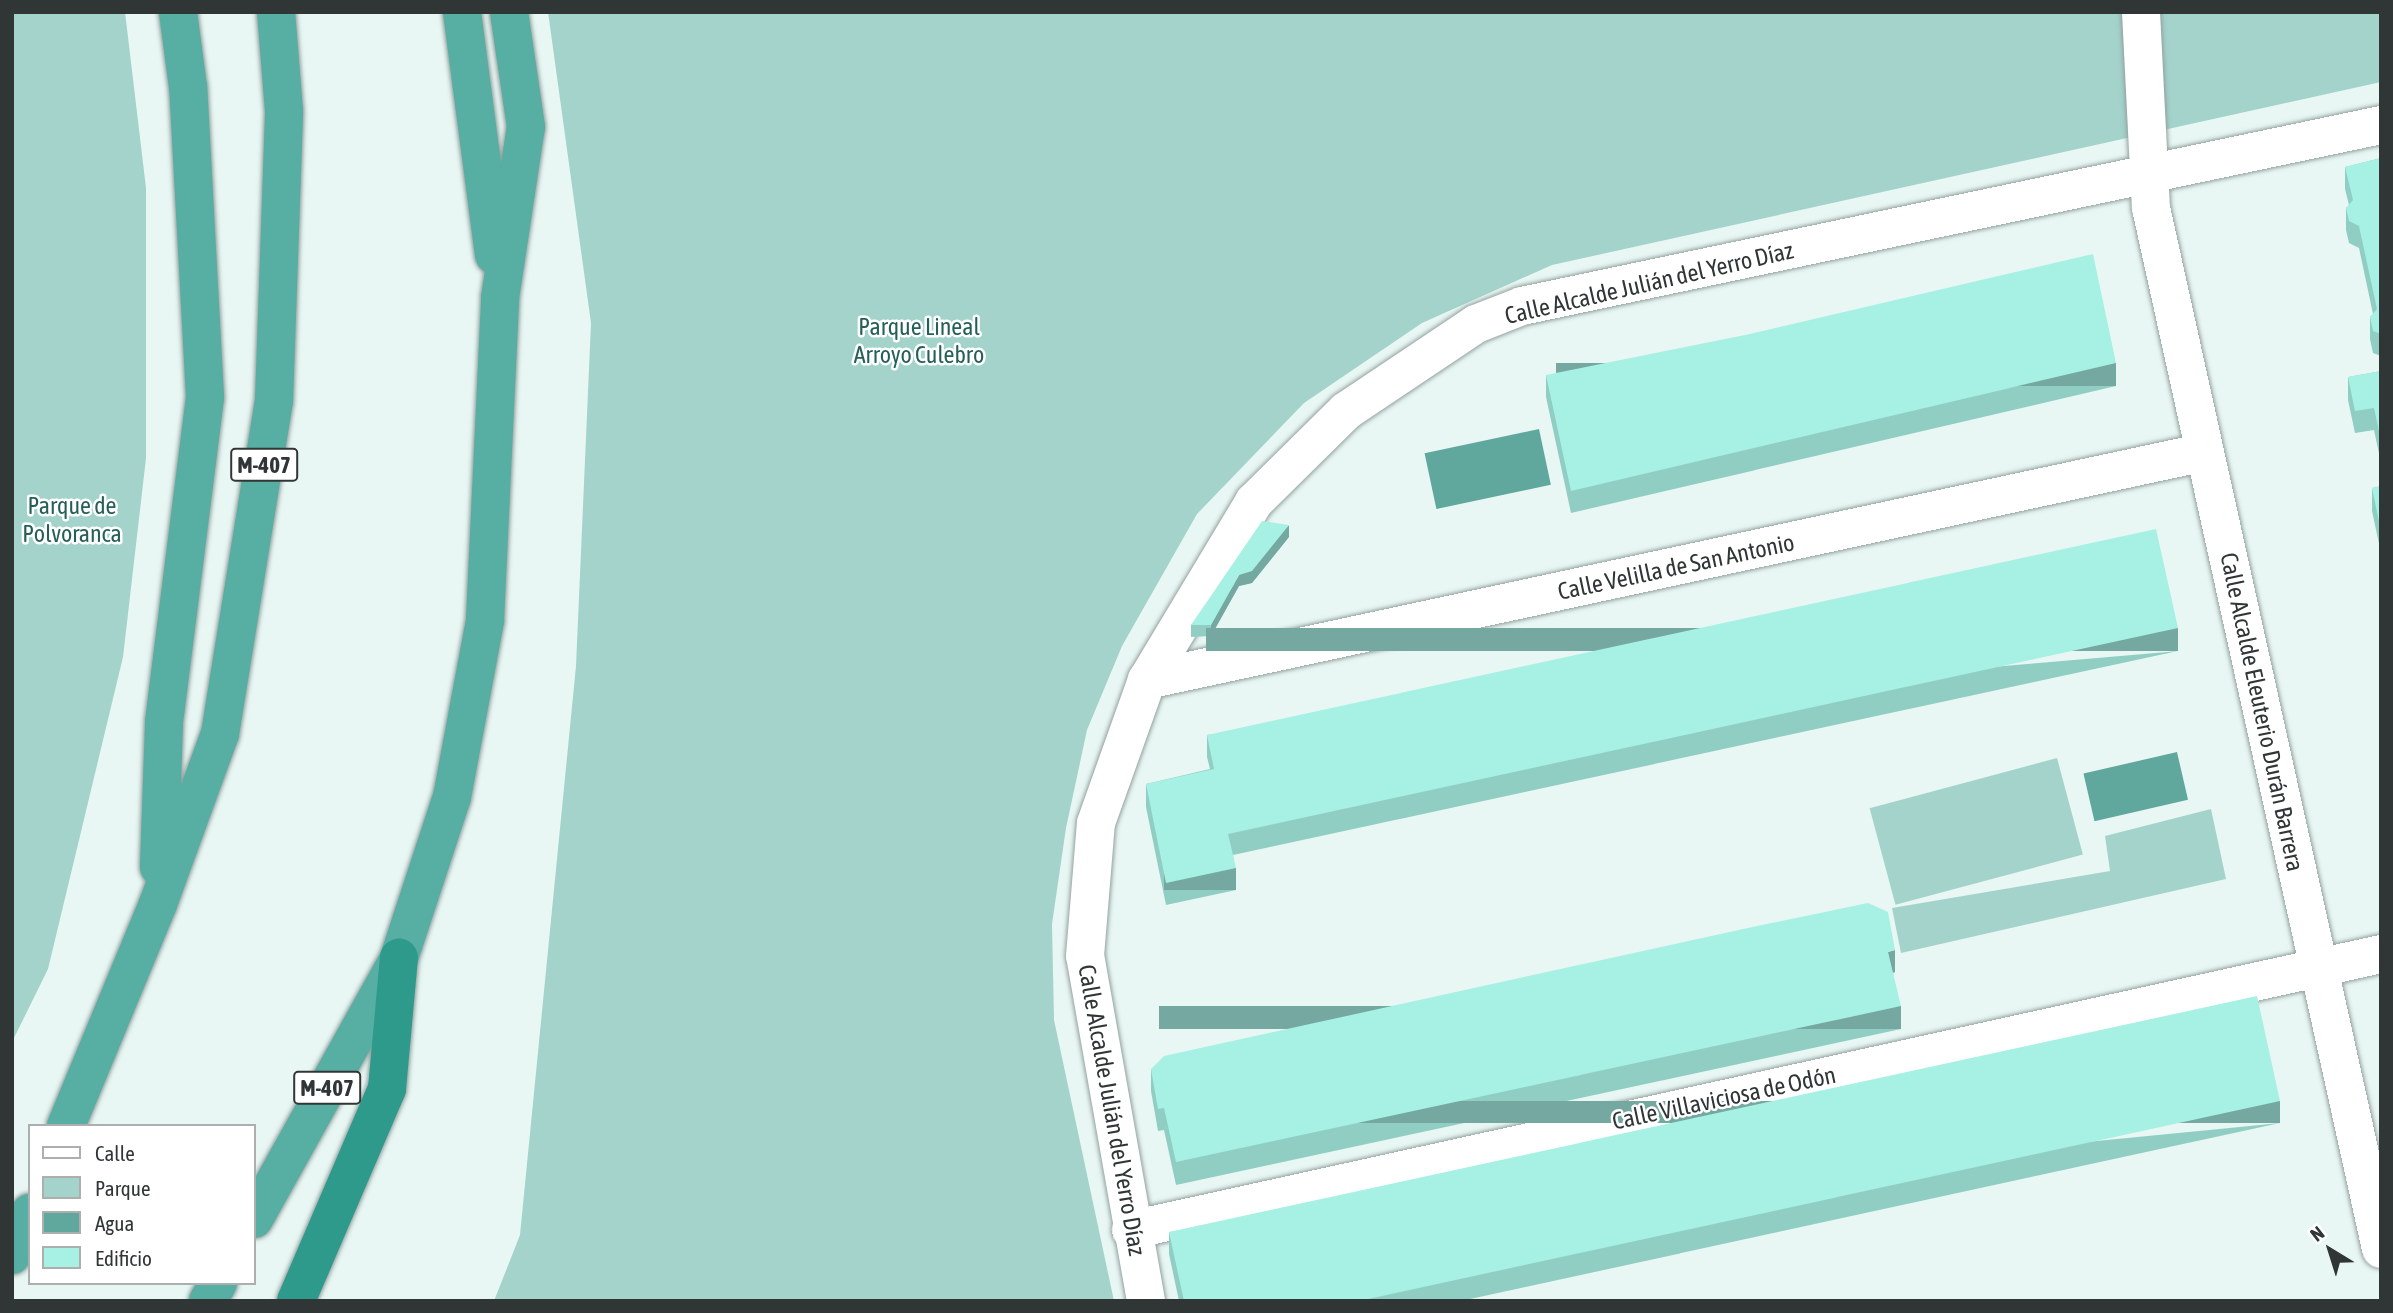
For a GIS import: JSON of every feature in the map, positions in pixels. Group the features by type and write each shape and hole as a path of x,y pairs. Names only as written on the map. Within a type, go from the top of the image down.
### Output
{"highway":[{"name":"M-407","path":"158,904 164,722 205,397 188,87 178,12"},
{"name":"M-407","path":"67,1124 158,904 220,734 274,401 284,111 276,12"},
{"name":"M-407","path":"462,12 500,298"},
{"name":"M-407","path":"256,1215 399,958 452,797 485,620 500,298 526,127 509,12"},
{"path":"296,1301 387,1089 399,958"},
{"path":"12,1255 28,1218"},
{"path":"208,1301 217,1285"}],"street":[{"name":"Calle Alcalde Eleuterio Durán Barrera","path":"2141,12 2146,174 2204,452 2381,1249"},
{"name":"Calle Alcalde Julián del Yerro Díaz","path":"1146,1301 1131,1230 1085,956 1096,823 1147,680 1254,502 1346,411 1476,324 1522,306 2381,125"},
{"name":"Calle Velilla de San Antonio","path":"1147,680 2204,452"},
{"name":"Calle Villaviciosa de Odón","path":"1131,1230 2381,954"}],"green space":[{"name":"Parque de Polvoranca","path":"12,12 125,12 146,188 146,458 123,657 48,969 12,1042"},
{"name":"Parque Lineal Arroyo Culebro","path":"548,12 2381,12 2381,82 1552,265 1422,323 1304,403 1197,514 1122,646 1087,730 1066,828 1052,924 1054,1020 1114,1301 494,1301 520,1235 576,666 591,323"},
{"path":"2057,758 2083,855 1895,905 1870,808"},
{"path":"2211,809 2226,879 1901,953 1892,908 2110,871 2105,836"}],"water":[{"path":"1539,429 1551,485 1436,509 1425,453"},
{"path":"2177,752 2188,800 2094,821 2083,774"}],"building":[{"path":"2381,158 2381,334 2373,331 2370,317 2377,309 2359,226 2349,221 2346,208 2353,200 2345,167"},
{"path":"2093,254 2116,363 1571,491 1546,375 1750,334"},
{"path":"2381,371 2381,441 2374,408 2355,411 2348,377"},
{"path":"2381,486 2381,531 2372,488"},
{"path":"1262,521 1289,525 1252,571 1239,575 1211,625 1191,625"},
{"path":"2156,529 2178,628 1228,834 1236,868 1166,883 1146,784 1214,769 1207,735"},
{"path":"1868,903 1888,912 1895,950 1888,952 1901,1006 1176,1162 1164,1108 1158,1109 1151,1069 1164,1056"},
{"path":"2257,996 2280,1101 1359,1301 1184,1301 1169,1232"}]}
